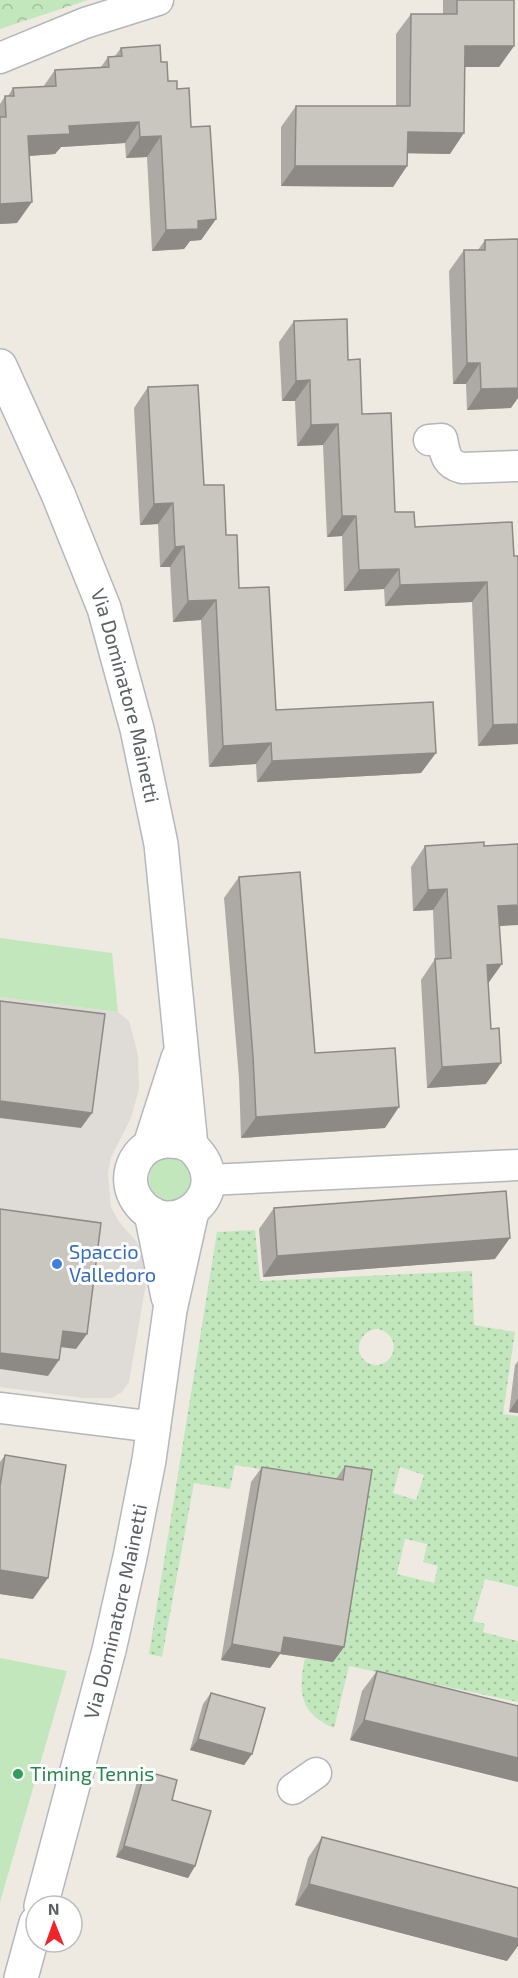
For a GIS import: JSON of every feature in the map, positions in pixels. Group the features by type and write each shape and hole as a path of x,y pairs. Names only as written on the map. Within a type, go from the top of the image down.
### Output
{"street":[{"path":"0,58 85,23 158,0"},
{"name":"Via Dominatore Mainetti","path":"0,366 58,494 104,608 137,729 161,844 191,1146 201,1155 207,1167 209,1180 204,1198 192,1211 170,1310 154,1427 130,1557 109,1650 43,1894"},
{"path":"437,435 447,459 454,466 462,468 518,466"},
{"name":"Via Dominatore Mainetti","path":"170,1310 151,1213 134,1197 131,1173 134,1162 150,1145 182,1045"},
{"path":"150,1145 171,1140 191,1146"},
{"path":"209,1180 518,1166"},
{"path":"151,1213 165,1218 179,1217 192,1211"},
{"path":"0,1408 154,1427"},
{"path":"21,1978 28,1954"}],"shaded area":[{"path":"0,997 118,1012 129,1021 138,1055 139,1089 131,1118 111,1157 108,1173 111,1207 119,1222 136,1241 146,1258 148,1272 129,1382 122,1392 112,1398 83,1398 0,1387"}],"green space":[{"path":"0,0 88,0 0,29"},
{"path":"0,938 112,953 118,1012 0,997"},
{"path":"170,1158 178,1159 185,1164 190,1171 190,1187 185,1194 178,1199 170,1200 162,1199 155,1194 150,1187 149,1179 150,1171 155,1164 162,1159"},
{"path":"255,1230 260,1281 472,1271 474,1325 515,1332 503,1414 518,1416 518,1587 485,1579 473,1621 485,1624 483,1632 518,1641 518,1702 349,1666 334,1728 322,1722 308,1708 304,1700 303,1670 305,1658 333,1662 361,1486 235,1465 230,1489 194,1483 162,1657 149,1654 217,1232","holes":["379,1329 387,1333 394,1345 390,1358 379,1365 364,1360 359,1350 366,1333","400,1467 424,1475 416,1500 393,1493","405,1539 427,1544 423,1562 438,1566 434,1583 397,1574"]},
{"name":"Timing Tennis","path":"0,1658 67,1671 0,1902"}],"building":[{"path":"457,0 514,0 514,46 465,46 464,133 408,132 407,166 295,166 296,106 410,106 411,14 457,14"},
{"path":"160,45 161,62 167,62 168,81 177,81 177,89 189,88 191,127 210,126 216,219 198,221 198,229 166,230 161,136 140,137 139,122 69,126 70,134 28,136 32,202 0,204 0,117 6,117 5,96 14,96 13,88 56,86 55,70 109,67 108,57 122,56 121,48"},
{"path":"518,239 518,388 481,389 480,363 467,363 464,250 485,250 485,240"},
{"path":"347,319 348,360 360,359 362,414 391,413 395,512 414,512 415,527 512,522 514,556 518,556 518,724 493,725 487,582 400,585 399,569 359,570 356,516 342,516 338,424 311,425 310,380 296,381 294,321"},
{"path":"198,385 204,485 224,485 226,535 237,535 239,588 269,587 276,710 433,702 436,753 272,761 271,743 223,746 216,600 188,601 184,546 175,547 173,503 154,504 148,387"},
{"path":"484,842 484,846 518,844 518,905 498,906 502,964 487,965 491,1029 499,1028 501,1063 442,1067 435,959 451,958 447,889 428,890 425,846"},
{"path":"300,872 315,1053 395,1048 399,1107 256,1117 239,877"},
{"path":"0,1001 105,1014 92,1113 0,1101"},
{"path":"506,1191 510,1238 277,1256 274,1208"},
{"path":"0,1209 101,1223 87,1334 63,1331 59,1360 0,1353"},
{"path":"5,1455 66,1465 48,1578 0,1570 0,1486"},
{"path":"345,1466 372,1470 344,1647 284,1637 281,1653 232,1644 262,1467 343,1480"},
{"path":"377,1671 518,1706 518,1758 364,1720"},
{"path":"211,1693 265,1708 252,1754 198,1739"},
{"path":"145,1771 177,1780 172,1800 211,1811 195,1866 124,1846"},
{"path":"322,1837 518,1888 518,1939 309,1884"}],"place":[{"name":"Spaccio Valledoro","path":"57,1264"},
{"name":"Timing Tennis","path":"18,1774"}]}
